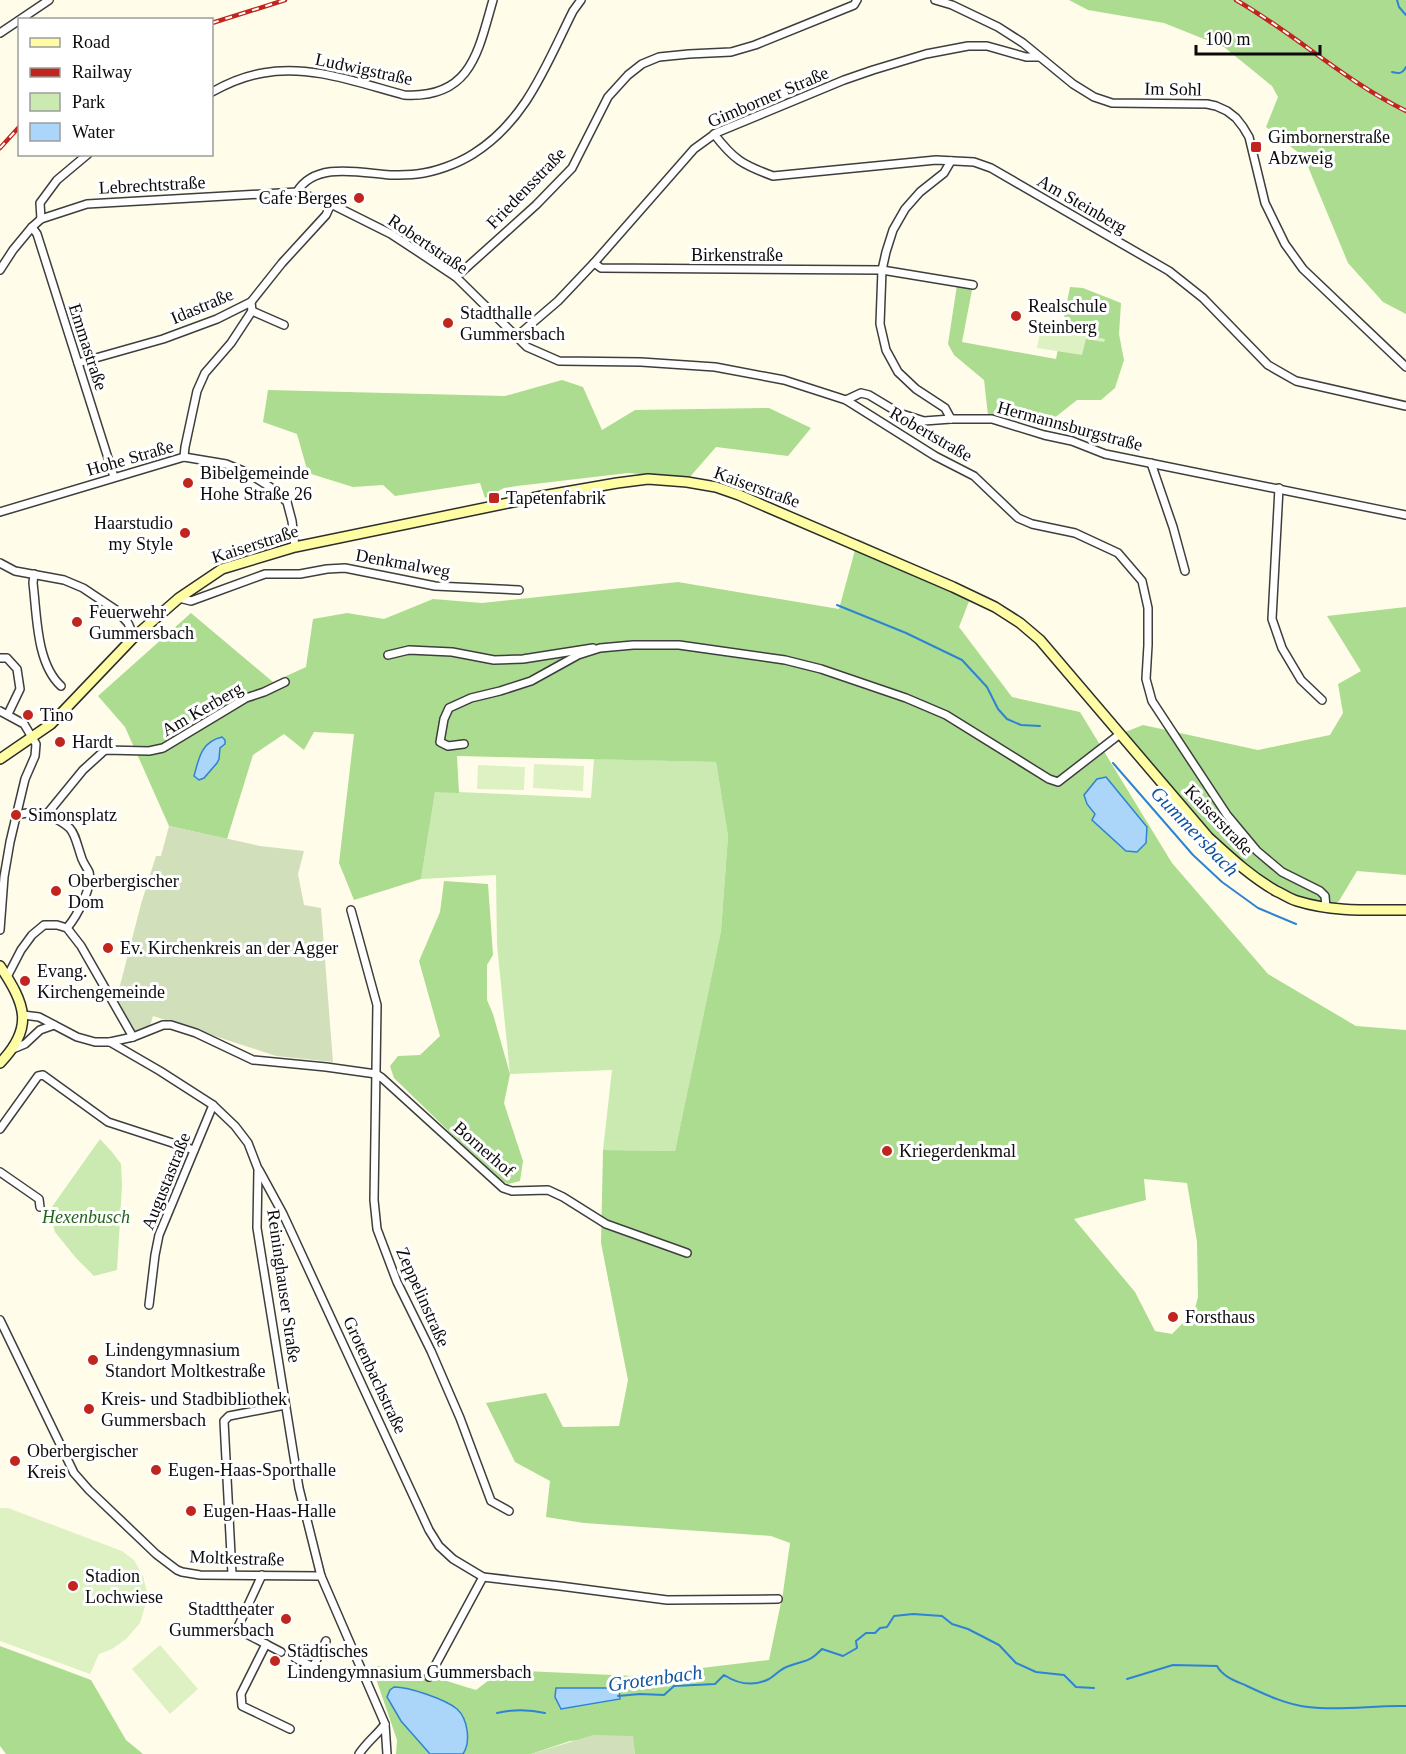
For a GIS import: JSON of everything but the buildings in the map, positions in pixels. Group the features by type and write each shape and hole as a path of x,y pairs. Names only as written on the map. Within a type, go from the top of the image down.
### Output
{"street":[{"path":"22,18 49,0"},
{"name":"Ludwigstraße","path":"213,92 245,77 281,71 309,72 404,95 417,96 438,92 455,83 469,69 478,51 493,0"},
{"path":"297,192 302,183 323,173 346,171 391,175 423,173 470,156 482,148 506,128 524,105 581,0"},
{"name":"Friedensstraße","path":"456,278 536,205 572,168 608,97 628,75 642,64 659,57 731,52 755,45 854,5 857,0"},
{"name":"Im Sohl","path":"935,0 952,5 998,27 1073,84 1094,97 1112,103 1207,104 1216,106 1236,118 1249,137 1265,203 1285,244 1303,269 1406,367"},
{"path":"0,33 18,21"},
{"name":"Gimborner Straße","path":"516,338 558,301 687,156 714,134 844,80 926,54 968,46 987,46 1026,57 1038,57"},
{"name":"Am Steinberg","path":"714,134 732,156 748,167 773,176 936,160 974,162 991,168 1169,271 1203,298 1268,365 1296,381 1406,406"},
{"path":"41,219 40,203 57,180 86,156"},
{"path":"951,161 944,173 920,192 905,209 893,230 882,270 880,324 886,350 898,372 916,389 945,408 951,419"},
{"name":"Lebrechtstraße","path":"0,270 13,250 41,219 87,204 297,192 331,204"},
{"name":"Robertstraße","path":"331,204 391,234 456,278 527,347 559,361 641,362 714,367 784,380 846,400 935,456 974,476 1018,518 1039,526 1075,533 1118,553 1142,580 1148,608 1146,679 1152,701 1227,815 1257,852 1282,872 1320,891 1325,896 1326,908"},
{"name":"Idastraße","path":"78,363 163,339 217,319 251,302 282,263 326,215 331,204"},
{"name":"Emmastraße","path":"32,227 37,234 114,477"},
{"name":"Birkenstraße","path":"594,262 601,268 882,270 973,285"},
{"path":"184,457 197,391 205,373 231,343 252,311 251,302"},
{"path":"252,311 284,325"},
{"name":"Hermannsburgstraße","path":"846,400 861,393 869,394 899,413 924,421 992,419 1072,441 1106,454 1406,515"},
{"name":"Hohe Straße","path":"0,512 184,457 226,464 248,473 270,487 286,502 292,521 295,547"},
{"name":"Hermannsburgstraße","path":"1151,463 1185,571"},
{"name":"Kaiserstraße","path":"0,759 51,724 134,637 179,598 222,569 295,547 542,496 648,479 687,482 716,487 953,586 995,607 1020,623 1040,640 1208,837 1256,879 1295,901 1326,908 1365,911 1406,910"},
{"path":"1279,488 1272,619 1282,648 1301,680 1322,700"},
{"path":"0,563 15,571 64,580 99,597 128,623 134,637"},
{"name":"Denkmalweg","path":"179,598 191,601 266,574 300,574 345,568 435,586 519,590"},
{"path":"34,574 33,583 41,648 53,679 61,686"},
{"path":"388,656 409,650 452,652 494,660 523,659 586,648 679,645 785,660 821,669 906,698 946,715 1048,779 1058,782 1120,734"},
{"path":"464,744 448,746 440,742 444,719 449,708 471,698 531,681 578,655 600,648"},
{"path":"0,658 7,658 17,669 20,689 8,714"},
{"name":"Am Kerberg","path":"47,814 83,770 105,750 149,751 163,748 246,698 285,682"},
{"path":"0,711 24,724 36,744 35,756 25,779 6,862 0,930"},
{"path":"16,815 47,814 67,824 76,838 89,873 89,879 83,902 68,928"},
{"path":"110,1042 171,1025 254,1060 376,1074 377,1005 368,965 351,910"},
{"path":"7,977 21,950 32,935 44,925 68,928 81,946 133,1037"},
{"path":"0,966 18,995 23,1015 21,1031 12,1049 0,1063"},
{"name":"Reininghauser Straße","path":"23,1015 39,1017 77,1037 95,1042 110,1042 213,1106 235,1126 248,1143 258,1169 257,1228 299,1488 321,1575 385,1724 387,1754"},
{"path":"12,1049 26,1044 40,1030 54,1024"},
{"name":"Bornerhof","path":"376,1074 503,1188 512,1191 548,1190 606,1224 687,1253"},
{"name":"Zeppelinstraße","path":"376,1074 374,1200 377,1229 397,1282 431,1351 460,1418 491,1501 509,1511"},
{"path":"0,1129 38,1076 43,1075 108,1122 194,1150"},
{"name":"Augustastraße","path":"149,1305 159,1235 213,1106"},
{"name":"Grotenbachstraße","path":"258,1169 283,1214 429,1530 439,1546 453,1559 483,1577 667,1600 778,1599"},
{"path":"0,1172 39,1199 40,1207"},
{"name":"Moltkestraße","path":"0,1320 74,1473 156,1554 177,1570 200,1575 321,1575"},
{"path":"232,1574 224,1421 229,1416 285,1405"},
{"path":"262,1575 237,1629 281,1652"},
{"path":"429,1677 483,1577"},
{"path":"295,1658 313,1666 326,1641"},
{"path":"266,1644 241,1694 242,1706 290,1729"},
{"path":"359,1754 367,1742 377,1735 385,1724"}],"green space":[{"path":"1069,0 1406,0 1406,314 1383,302 1348,263 1304,157 1266,127 1278,97 1272,86 1224,47 1164,23 1088,10"},
{"path":"957,285 972,290 962,342 1056,359 1070,287 1083,288 1121,303 1119,334 1124,360 1115,388 1101,400 1077,400 1053,419 1037,426 988,415 984,380 954,355 948,344"},
{"path":"1042,322 1087,330 1086,335 1105,339 1104,342 1086,339 1082,355 1037,348"},
{"path":"562,380 583,387 602,430 635,410 769,408 811,428 788,456 716,447 689,478 628,473 504,488 485,498 480,483 395,496 383,485 353,487 308,473 297,434 263,422 268,390 505,396"},
{"path":"858,539 973,591 959,627 1012,697 1080,712 1172,863 1268,974 1356,1026 1406,1030 1406,1754 635,1754 632,1737 570,1741 531,1754 463,1754 467,1739 465,1723 415,1737 430,1754 396,1754 397,1740 372,1667 407,1670 476,1690 502,1670 635,1676 769,1660 783,1593 790,1543 771,1536 584,1523 546,1517 550,1481 515,1462 486,1403 546,1393 563,1427 619,1426 628,1380 601,1243 603,1150 675,1151 721,931 728,836 716,762 457,756 459,793 435,792 421,879 354,900 339,863 354,734 314,732 304,750 284,734 253,755 227,839 169,826 125,727 98,696 191,613 273,682 306,667 313,619 347,613 384,619 433,599 482,603 678,582 839,609","holes":["1144,1179 1187,1183 1197,1242 1198,1297 1194,1312 1172,1334 1155,1331 1135,1292 1074,1219 1146,1200"]},
{"path":"1406,607 1406,875 1357,871 1339,901 1326,908 1295,901 1235,863 1120,734 1143,725 1258,750 1330,735 1343,713 1338,684 1361,671 1327,616"},
{"path":"594,759 716,762 728,836 721,931 675,1151 603,1150 612,1070 510,1074 497,945 496,875 421,879 435,791 591,798"},
{"path":"534,764 584,766 583,791 533,788"},
{"path":"478,765 525,767 524,790 477,789"},
{"path":"169,826 260,846 304,851 298,874 304,905 321,908 333,1062 276,1056 153,1016 148,1033 132,1031 115,1005 141,904 156,856 161,856"},
{"path":"444,881 488,884 493,955 487,965 487,1000 510,1074 504,1103 523,1161 520,1181 508,1184 496,1177 394,1078 390,1066 398,1056 420,1055 440,1036 419,961 440,912"},
{"name":"Hexenbusch","path":"100,1139 121,1164 122,1185 117,1270 94,1276 55,1232 49,1211"},
{"name":"Stadion Lochwiese","path":"0,1508 8,1508 122,1551 134,1560 143,1576 148,1596 140,1623 126,1639 112,1649 99,1654 90,1674 0,1641"},
{"path":"160,1645 198,1689 170,1714 132,1669"},
{"path":"0,1646 91,1680 126,1740 143,1754 6,1754 0,1746"},
{"path":"593,1735 633,1736 635,1754 531,1754"}],"water":[{"path":"222,737 225,744 220,748 217,763 204,778 199,780 194,776 202,752 209,743"},
{"path":"1106,777 1147,827 1146,843 1137,852 1126,851 1092,820 1095,814 1087,804 1084,795 1097,779"},
{"path":"394,1687 427,1694 457,1709 466,1724 468,1737 463,1754 430,1754 401,1721 387,1697"},
{"path":"556,1688 619,1688 620,1699 561,1709 555,1697"}],"waterway":[{"path":"1397,0 1399,7 1406,15"},
{"path":"1392,72 1400,73 1406,67"},
{"name":"Gummersbach","path":"837,605 906,633 962,660 987,687 998,709 1007,719 1021,725 1040,726"},
{"name":"Gummersbach","path":"1113,763 1193,855 1222,882 1258,908 1296,924"},
{"name":"Grotenbach","path":"618,1696 664,1695 674,1686 715,1684 724,1675 735,1681 757,1683 769,1679 786,1667 810,1659 822,1649 843,1656 857,1648 856,1641 866,1633 875,1633 880,1628 887,1627 894,1616 913,1614 942,1616 952,1624 968,1629 999,1645 1016,1663 1036,1672 1064,1675 1076,1687 1094,1688"},
{"name":"Grotenbach","path":"1127,1679 1173,1665 1217,1666 1226,1676 1234,1680 1277,1699 1300,1706 1320,1708 1406,1706"},
{"name":"Grotenbach","path":"497,1713 521,1710 545,1713"}],"railway":[{"path":"213,23 285,0"},
{"path":"1236,0 1279,27 1362,86 1406,111"},
{"path":"0,148 18,128"}],"place":[{"name":"Gimbornerstraße Abzweig","path":"1256,147"},
{"name":"Cafe Berges","path":"359,198"},
{"name":"Realschule Steinberg","path":"1016,316"},
{"name":"Stadthalle Gummersbach","path":"448,323"},
{"name":"Bibelgemeinde Hohe Straße 26","path":"188,483"},
{"name":"Tapetenfabrik","path":"494,498"},
{"name":"Haarstudio my Style","path":"185,533"},
{"name":"Feuerwehr Gummersbach","path":"77,622"},
{"name":"Tino","path":"28,715"},
{"name":"Hardt","path":"60,742"},
{"name":"Simonsplatz","path":"16,815"},
{"name":"Oberbergischer Dom","path":"56,891"},
{"name":"Ev. Kirchenkreis an der Agger","path":"108,948"},
{"name":"Evang. Kirchengemeinde","path":"25,981"},
{"name":"Kriegerdenkmal","path":"887,1151"},
{"name":"Forsthaus","path":"1173,1317"},
{"name":"Lindengymnasium Standort Moltkestraße","path":"93,1360"},
{"name":"Kreis- und Stadbibliothek Gummersbach","path":"89,1409"},
{"name":"Oberbergischer Kreis","path":"15,1461"},
{"name":"Eugen-Haas-Sporthalle","path":"156,1470"},
{"name":"Eugen-Haas-Halle","path":"191,1511"},
{"name":"Stadion Lochwiese","path":"73,1586"},
{"name":"Stadttheater Gummersbach","path":"286,1619"},
{"name":"Städtisches Lindengymnasium Gummersbach","path":"275,1661"}]}
